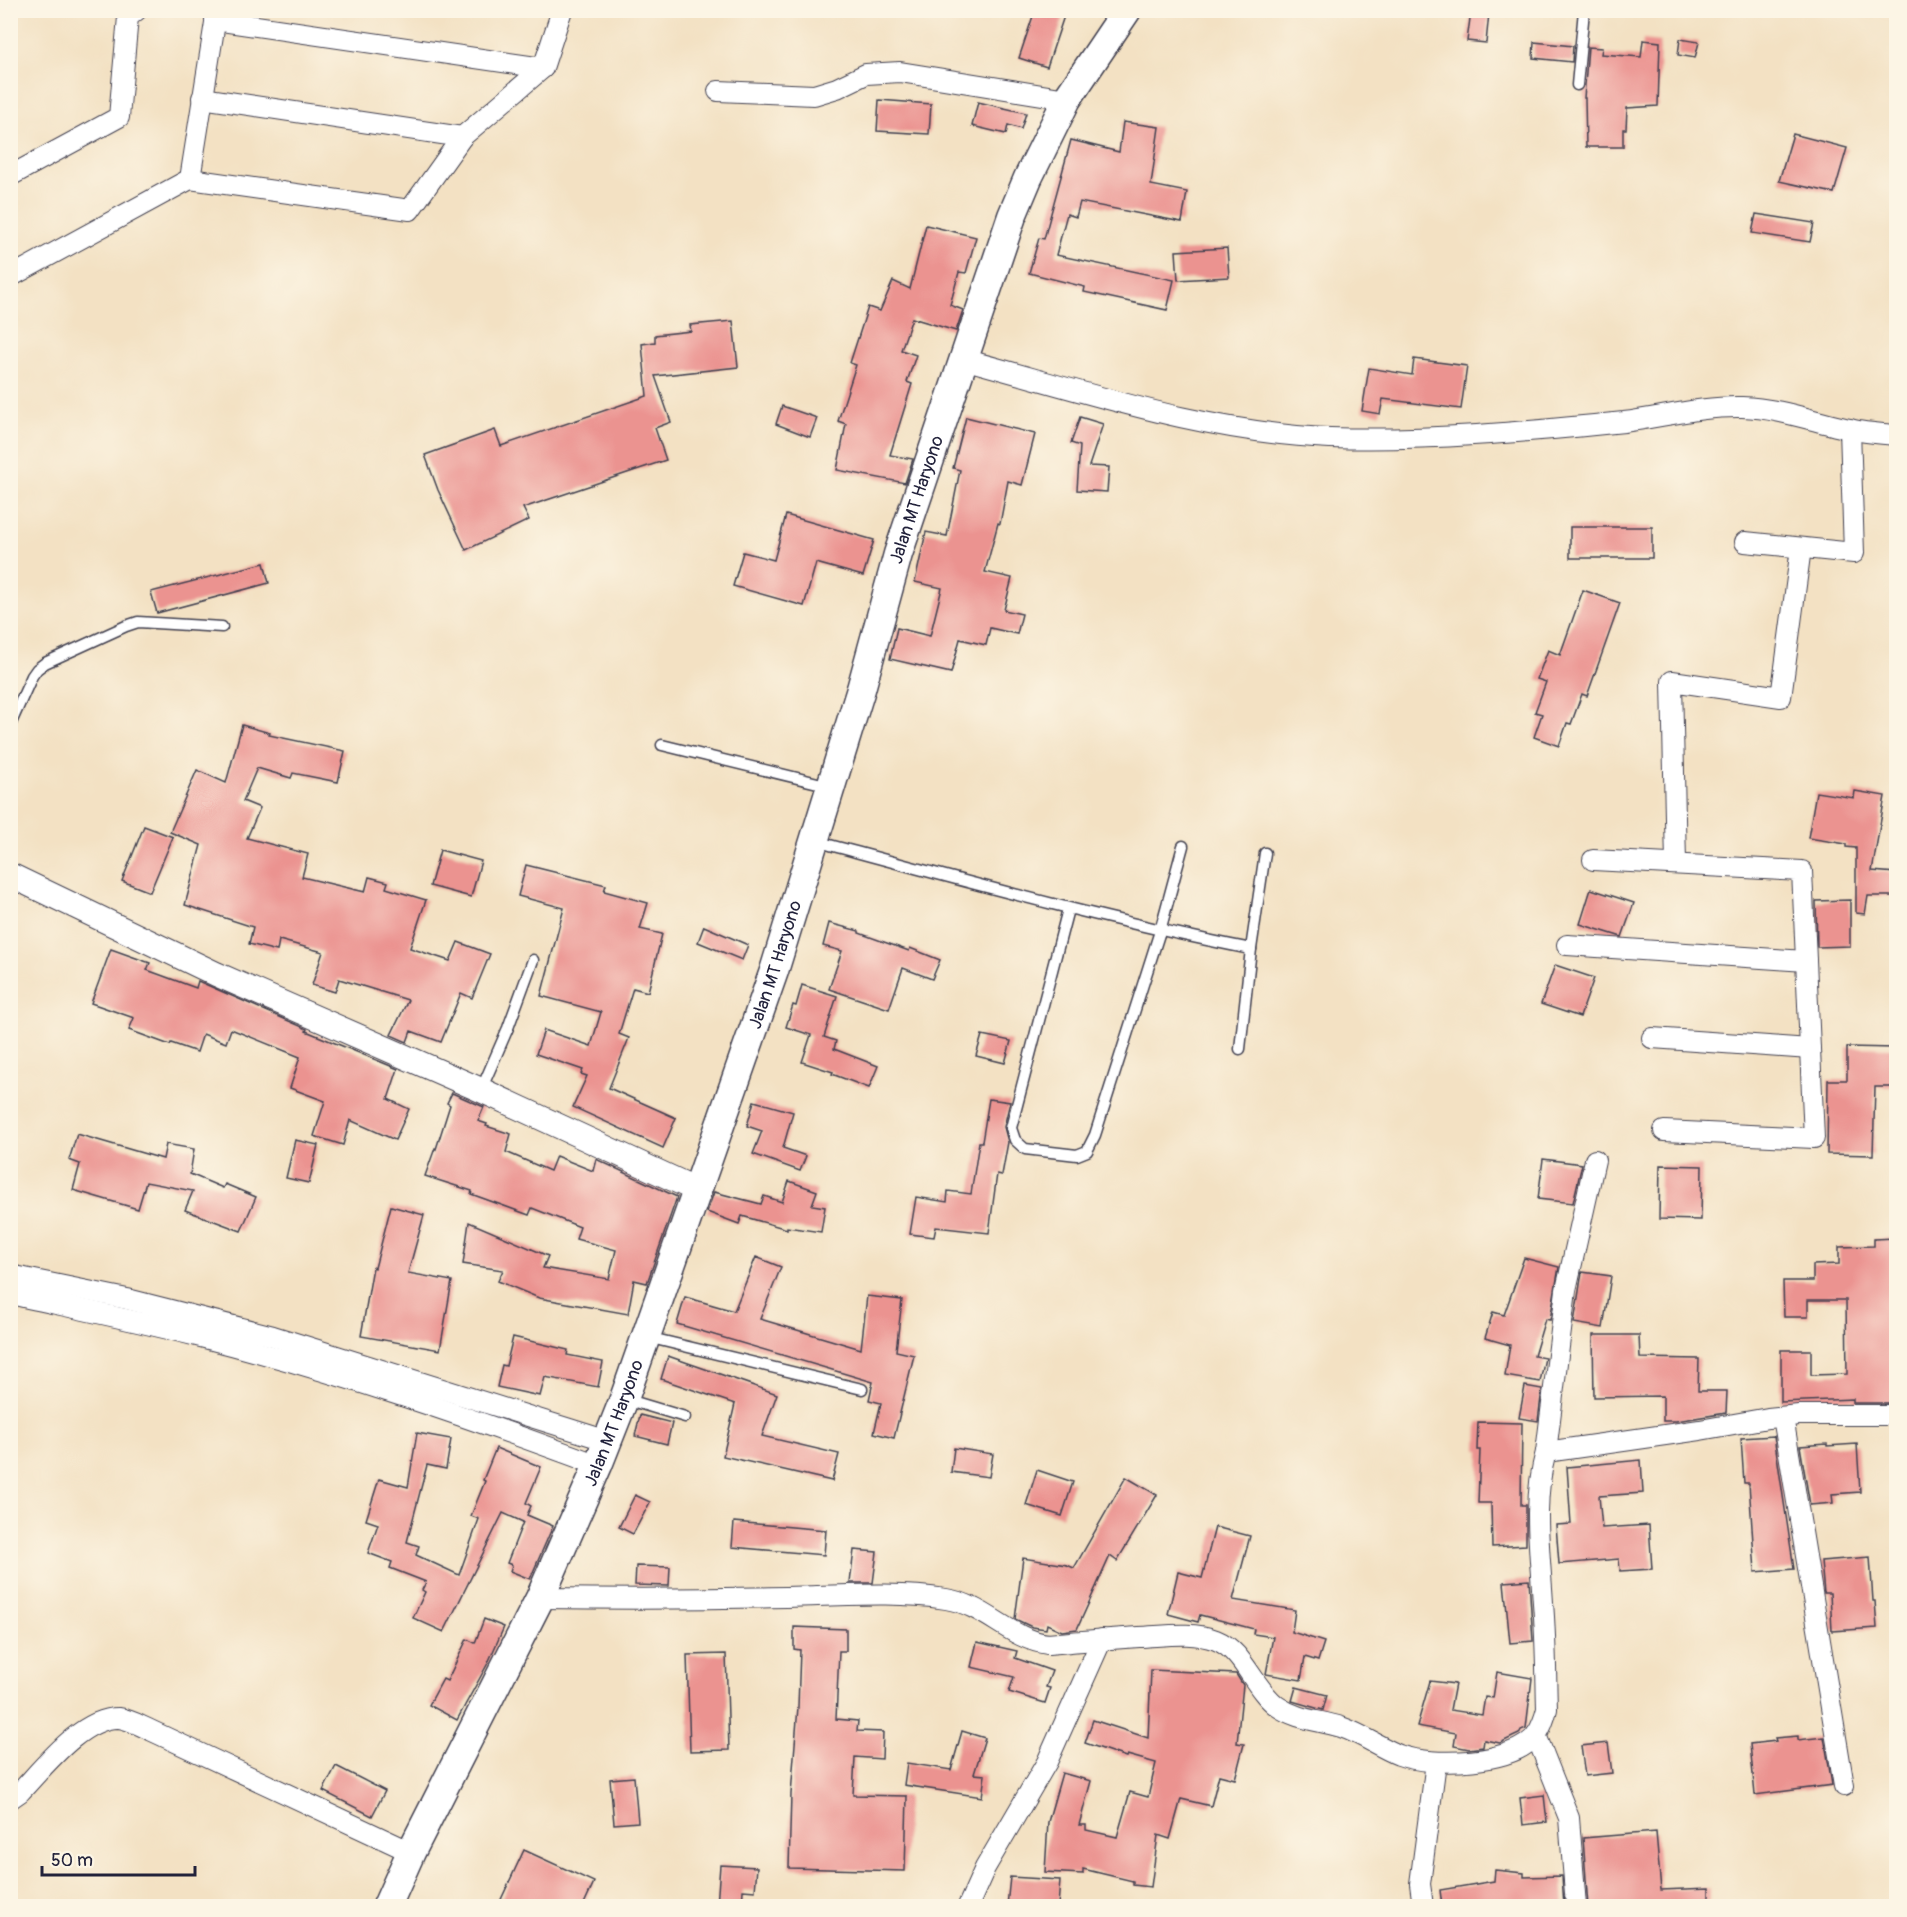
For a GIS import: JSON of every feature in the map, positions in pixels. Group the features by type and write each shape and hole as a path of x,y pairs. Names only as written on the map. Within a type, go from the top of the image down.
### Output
{"main road":[{"name":"Jalan MT Haryono","path":"387,1906 411,1852 540,1598 603,1453 647,1337 754,1032 861,689 898,554 1012,216 1067,99 1126,10"}],"street":[{"path":"10,176 119,117 128,17 137,10"},
{"path":"10,277 190,179 410,210 462,137 543,68 562,10"},
{"path":"190,179 216,15 543,68"},
{"path":"718,91 814,95 837,88 866,74 900,72 1067,99"},
{"path":"202,98 462,137"},
{"path":"963,359 1192,420 1257,431 1329,438 1415,438 1510,434 1718,408 1745,407 1795,415 1850,429 1896,435"},
{"path":"1745,542 1854,553 1850,429"},
{"path":"1676,864 1672,681 1781,697 1801,548"},
{"path":"1593,860 1802,871 1814,1138 1664,1131"},
{"path":"10,875 216,974 481,1090 698,1190"},
{"path":"1568,945 1806,961"},
{"path":"1652,1038 1810,1049"},
{"path":"540,1598 698,1599 911,1595 963,1601 994,1617 1023,1637 1048,1644 1197,1635 1217,1641 1232,1649 1260,1690 1278,1706 1302,1719 1342,1728 1400,1755 1436,1762 1460,1763 1512,1751 1536,1735 1547,1709 1538,1514 1540,1474 1546,1452 1566,1290 1595,1160"},
{"path":"10,1275 127,1299 273,1336 603,1453"},
{"path":"10,1294 202,1337 291,1362 494,1427 603,1453"},
{"path":"120,1318 127,1299"},
{"path":"1546,1452 1799,1415 1896,1415"},
{"path":"1783,1417 1844,1786"},
{"path":"968,1906 985,1868 1047,1762 1102,1639"},
{"path":"10,1799 81,1732 99,1721 121,1718 411,1852"},
{"path":"1536,1735 1569,1818 1576,1906"},
{"path":"1423,1906 1420,1884 1436,1762"}],"lane":[{"path":"1577,85 1584,10"},
{"path":"10,725 37,669 65,654 138,622 222,627"},
{"path":"662,745 831,786"},
{"path":"815,841 1068,909 1160,931 1251,949"},
{"path":"1068,909 1011,1128 1016,1140 1025,1149 1077,1155 1082,1154 1091,1145 1160,931 1183,846"},
{"path":"1240,1048 1265,853"},
{"path":"481,1090 508,1028 533,960"},
{"path":"647,1337 862,1389"},
{"path":"624,1399 685,1417"}],"building":[{"path":"1035,10 1066,10 1047,67 1019,58"},
{"path":"1471,11 1489,13 1486,43 1467,41"},
{"path":"1680,39 1699,42 1695,58 1678,55"},
{"path":"1643,40 1660,42 1658,106 1627,108 1626,129 1623,129 1623,147 1586,147 1584,98 1588,47 1602,48 1601,54 1641,57"},
{"path":"1534,42 1573,46 1572,62 1533,58"},
{"path":"879,100 931,104 929,134 877,131"},
{"path":"978,102 1026,113 1021,129 1008,125 1006,134 972,126"},
{"path":"1123,122 1159,127 1151,185 1187,192 1182,222 1080,202 1076,217 1067,214 1056,255 1174,280 1167,310 1084,292 1085,287 1029,273 1039,238 1044,239 1071,140 1119,152"},
{"path":"1793,134 1847,148 1834,193 1779,181"},
{"path":"1756,214 1814,223 1810,242 1752,233"},
{"path":"926,225 976,237 966,273 959,272 950,305 963,310 956,331 912,318 901,350 916,355 907,382 912,384 890,455 913,459 905,483 837,470 846,424 838,421 856,365 850,363 868,307 880,311 893,281 910,289"},
{"path":"1227,248 1229,277 1178,280 1176,251"},
{"path":"733,321 738,367 655,376 671,422 655,428 666,460 523,508 529,520 466,550 438,490 425,455 495,430 501,446 647,396 642,344 655,342 655,335 691,331 690,325"},
{"path":"1414,359 1467,366 1461,409 1383,399 1380,414 1362,411 1369,368 1412,375"},
{"path":"782,406 817,418 810,437 776,424"},
{"path":"966,417 1035,434 1022,485 1008,481 1000,524 998,523 985,572 1012,578 1004,610 1022,614 1017,634 990,628 986,645 960,639 951,673 890,659 897,628 930,636 942,588 915,582 926,532 947,536 960,470 953,468"},
{"path":"1080,417 1103,424 1089,466 1109,467 1107,492 1077,490 1080,446 1071,443"},
{"path":"786,515 874,540 863,576 816,563 804,606 733,586 743,552 774,560"},
{"path":"1570,527 1652,527 1652,558 1570,558"},
{"path":"264,563 269,583 157,613 151,592"},
{"path":"1583,590 1620,603 1587,696 1582,694 1571,724 1567,723 1559,746 1534,737 1542,714 1535,712 1546,682 1537,679 1548,650 1560,655"},
{"path":"242,725 270,733 269,735 345,751 338,782 293,773 291,778 257,768 243,801 260,808 247,838 308,854 302,877 365,892 369,877 388,882 386,888 426,900 410,948 450,961 458,942 490,954 472,998 461,993 441,1042 411,1031 407,1042 391,1035 408,1000 339,979 335,992 312,985 323,952 279,940 277,951 249,944 253,927 185,905 201,845 170,832 197,770 226,783"},
{"path":"1855,791 1885,796 1872,871 1896,873 1896,896 1868,896 1865,914 1856,913 1856,848 1846,847 1846,844 1808,838 1816,792 1854,798"},
{"path":"144,826 173,837 150,892 122,881"},
{"path":"440,850 481,861 471,897 430,886"},
{"path":"526,865 606,885 604,891 648,903 640,929 662,934 648,992 633,988 619,1034 629,1038 609,1088 676,1118 663,1148 573,1107 587,1076 581,1074 583,1070 536,1054 544,1030 591,1046 601,1012 541,996 564,908 518,896"},
{"path":"1591,889 1634,903 1622,937 1580,924"},
{"path":"1850,900 1850,946 1817,947 1816,901"},
{"path":"829,923 859,931 859,933 909,951 910,948 940,960 932,979 903,968 889,1009 829,989 842,951 823,946"},
{"path":"704,926 748,945 742,960 698,942"},
{"path":"111,949 150,963 147,970 196,988 198,981 307,1029 306,1031 398,1069 388,1099 409,1109 395,1140 350,1120 343,1145 314,1136 325,1101 290,1088 300,1057 231,1029 226,1043 203,1034 197,1052 129,1030 134,1018 91,1003"},
{"path":"1555,965 1594,978 1580,1017 1541,1004"},
{"path":"802,985 837,996 824,1037 836,1041 834,1049 878,1066 869,1088 832,1074 833,1072 802,1062 811,1035 786,1027 793,1005 796,1006"},
{"path":"982,1035 1011,1041 1005,1063 976,1056"},
{"path":"1847,1047 1896,1048 1896,1087 1875,1087 1873,1155 1827,1154 1828,1080 1847,1080"},
{"path":"452,1093 484,1107 478,1121 511,1134 506,1152 550,1171 556,1156 593,1171 596,1159 677,1197 647,1283 634,1280 628,1314 539,1298 498,1281 503,1270 463,1264 469,1222 548,1256 543,1268 609,1279 616,1250 576,1239 580,1227 532,1208 529,1215 471,1194 472,1191 425,1176 436,1149 450,1105 447,1103"},
{"path":"989,1099 1010,1102 1004,1127 1008,1142 1002,1175 997,1174 989,1233 936,1227 934,1237 910,1234 916,1197 947,1202 948,1191 971,1194 979,1142 982,1142"},
{"path":"754,1101 793,1112 783,1148 806,1156 800,1171 753,1154 762,1131 747,1126"},
{"path":"77,1134 163,1159 166,1144 194,1149 190,1174 223,1188 225,1184 256,1197 241,1231 185,1210 193,1191 146,1182 138,1209 73,1190 80,1164 69,1160"},
{"path":"295,1140 318,1145 309,1183 286,1178"},
{"path":"1543,1159 1582,1164 1573,1203 1538,1199"},
{"path":"1660,1165 1702,1166 1701,1220 1659,1219"},
{"path":"789,1181 817,1191 812,1205 825,1207 821,1232 787,1227 787,1229 742,1216 739,1224 707,1212 714,1192 761,1204 764,1196 782,1202"},
{"path":"391,1206 424,1215 408,1273 452,1281 440,1350 361,1336 373,1267 375,1268"},
{"path":"1896,1238 1896,1403 1853,1403 1853,1399 1781,1402 1781,1350 1811,1350 1811,1375 1847,1374 1846,1300 1808,1300 1808,1317 1784,1317 1783,1281 1813,1281 1813,1265 1839,1264 1839,1247 1874,1246 1874,1239"},
{"path":"756,1257 781,1267 760,1319 861,1349 867,1296 902,1300 896,1351 914,1355 894,1438 874,1433 881,1403 869,1400 873,1382 677,1324 685,1297 734,1311"},
{"path":"1524,1258 1559,1267 1550,1320 1545,1319 1534,1356 1545,1358 1540,1382 1505,1376 1510,1345 1485,1338 1493,1312 1504,1315"},
{"path":"1582,1272 1611,1276 1603,1328 1574,1323"},
{"path":"1593,1335 1639,1335 1640,1358 1699,1359 1698,1391 1727,1391 1726,1413 1663,1421 1663,1396 1594,1397"},
{"path":"513,1337 568,1350 567,1355 603,1362 598,1387 545,1377 540,1396 497,1387 502,1365 506,1366"},
{"path":"668,1356 777,1394 762,1436 839,1454 832,1481 723,1456 735,1404 661,1379"},
{"path":"1525,1386 1542,1389 1538,1421 1519,1418"},
{"path":"640,1415 672,1423 667,1444 635,1436"},
{"path":"1478,1422 1522,1423 1521,1505 1526,1505 1526,1545 1492,1547 1491,1503 1478,1503 1480,1450 1477,1450"},
{"path":"417,1433 451,1439 446,1469 427,1465 407,1542 419,1546 416,1555 459,1575 479,1519 471,1516 496,1448 541,1467 526,1503 531,1506 527,1515 553,1526 530,1579 510,1571 512,1565 507,1563 523,1522 503,1513 444,1632 413,1618 425,1592 422,1590 426,1582 390,1568 392,1562 368,1553 378,1524 366,1520 379,1479 408,1487"},
{"path":"1774,1436 1794,1569 1755,1572 1749,1483 1744,1483 1741,1438"},
{"path":"1827,1444 1827,1446 1857,1444 1860,1492 1832,1494 1833,1503 1810,1505 1800,1446"},
{"path":"954,1448 993,1454 989,1477 951,1472"},
{"path":"1641,1460 1643,1493 1599,1496 1602,1528 1649,1525 1652,1569 1620,1571 1619,1559 1559,1564 1556,1525 1571,1524 1567,1467"},
{"path":"1037,1470 1073,1482 1062,1516 1026,1505"},
{"path":"1126,1477 1157,1495 1117,1561 1110,1556 1077,1629 1062,1631 1047,1624 1046,1629 1032,1627 1015,1619 1023,1558 1074,1568"},
{"path":"635,1495 650,1502 633,1534 619,1527"},
{"path":"734,1522 826,1530 824,1555 732,1547"},
{"path":"1215,1527 1250,1536 1233,1600 1295,1610 1292,1632 1324,1642 1318,1661 1305,1657 1301,1680 1266,1674 1273,1637 1253,1634 1254,1629 1200,1615 1198,1622 1168,1614 1178,1572 1202,1578"},
{"path":"854,1550 877,1552 873,1583 850,1583"},
{"path":"1870,1557 1877,1628 1832,1631 1830,1593 1824,1593 1821,1561"},
{"path":"636,1566 670,1567 669,1586 635,1585"},
{"path":"1529,1580 1533,1641 1510,1643 1504,1582"},
{"path":"484,1619 504,1627 488,1663 457,1720 429,1705 443,1679 447,1681 467,1639 475,1643"},
{"path":"794,1627 846,1629 846,1651 839,1651 836,1719 858,1721 857,1731 883,1732 882,1759 855,1757 853,1795 907,1796 905,1871 789,1868 800,1650 794,1649"},
{"path":"977,1642 1017,1651 1015,1658 1052,1671 1046,1687 1050,1688 1045,1703 1009,1692 1014,1677 971,1667"},
{"path":"726,1654 729,1750 690,1751 687,1655"},
{"path":"1151,1670 1236,1674 1243,1685 1237,1743 1244,1744 1235,1779 1219,1775 1211,1806 1181,1799 1170,1839 1158,1835 1151,1887 1133,1885 1133,1881 1083,1869 1083,1874 1045,1872 1048,1822 1062,1773 1091,1781 1079,1825 1086,1825 1086,1830 1117,1837 1130,1792 1148,1797 1156,1763 1127,1755 1126,1757 1085,1743 1093,1720 1148,1738"},
{"path":"1497,1672 1532,1678 1526,1728 1519,1734 1500,1743 1484,1740 1483,1747 1469,1749 1454,1746 1456,1733 1417,1726 1430,1681 1455,1684 1450,1710 1482,1715 1485,1697 1493,1698"},
{"path":"1296,1687 1327,1695 1323,1710 1292,1701"},
{"path":"962,1731 985,1738 974,1774 985,1775 982,1797 904,1785 907,1763 951,1770"},
{"path":"1798,1736 1798,1740 1824,1737 1832,1785 1755,1795 1750,1744 1776,1741 1775,1738"},
{"path":"1608,1743 1612,1773 1585,1776 1581,1746"},
{"path":"336,1766 385,1791 372,1816 323,1791"},
{"path":"634,1777 638,1822 614,1824 610,1779"},
{"path":"1544,1795 1547,1822 1523,1825 1520,1798"},
{"path":"1656,1832 1661,1890 1709,1888 1709,1906 1588,1906 1583,1838"},
{"path":"524,1850 594,1882 583,1906 498,1906"},
{"path":"720,1865 757,1867 755,1891 743,1890 742,1906 717,1906"},
{"path":"1495,1870 1524,1873 1524,1877 1562,1876 1564,1906 1493,1903 1442,1906 1440,1890 1494,1881"},
{"path":"1010,1877 1060,1880 1058,1906 1007,1906"}]}
